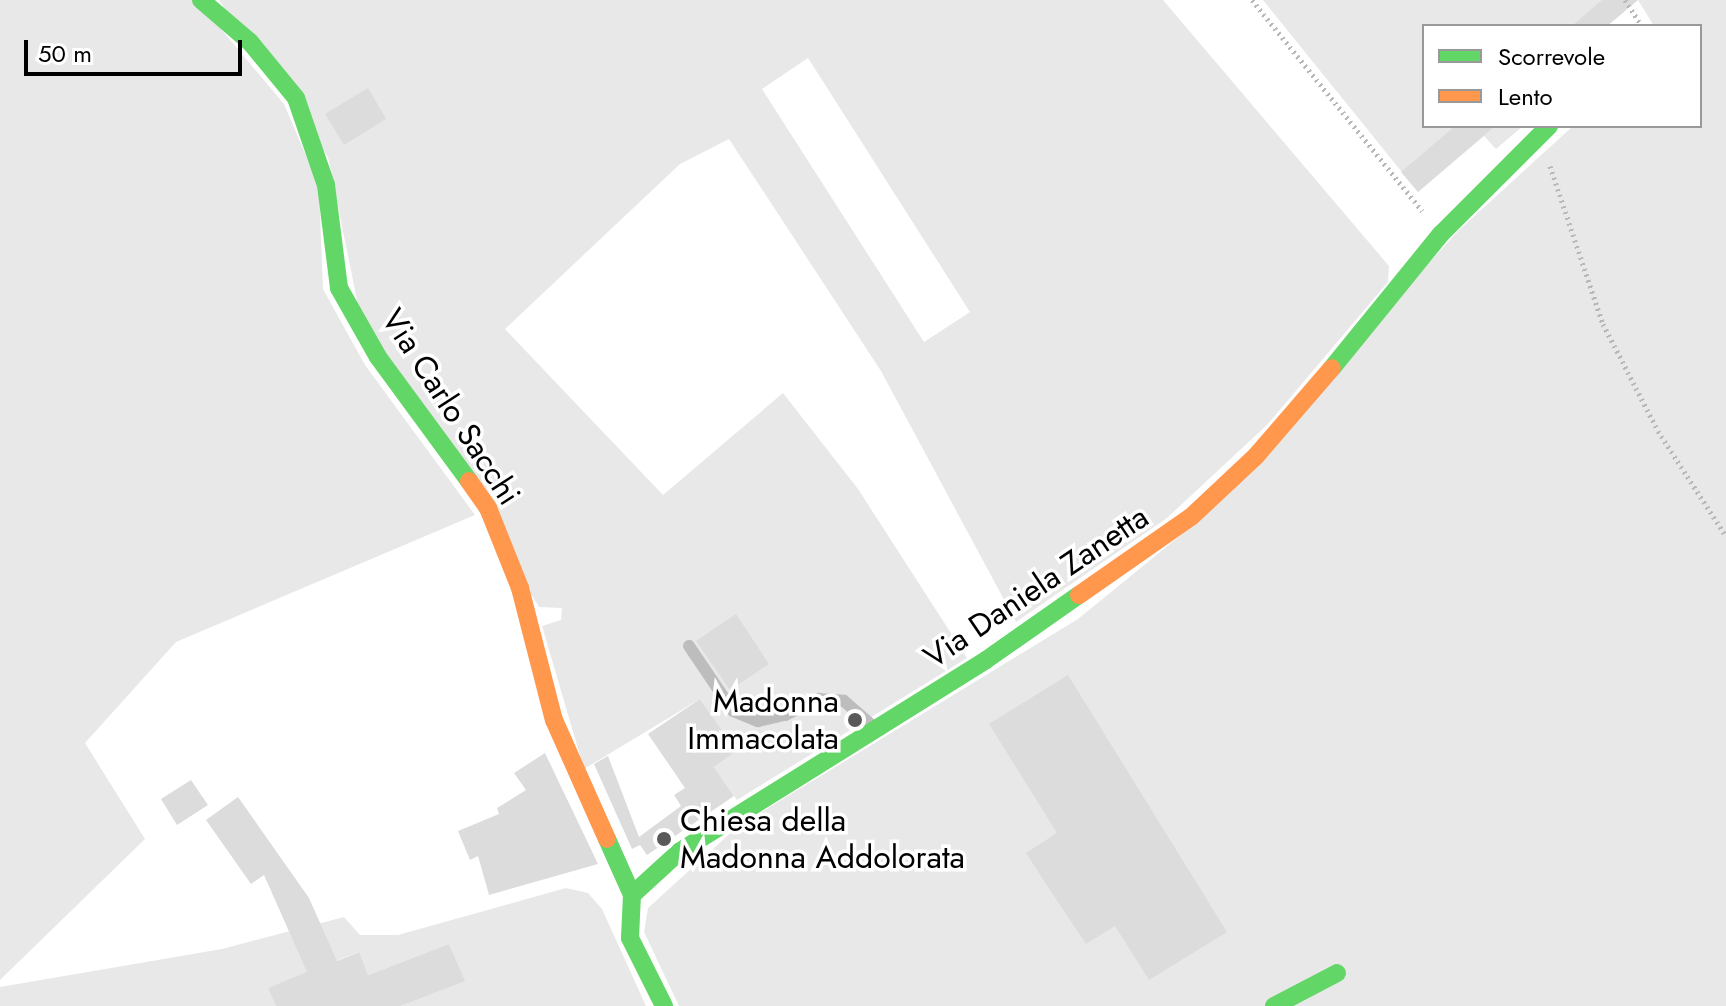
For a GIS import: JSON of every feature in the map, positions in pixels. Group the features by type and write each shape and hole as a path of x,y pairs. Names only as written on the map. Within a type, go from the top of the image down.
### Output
{"street":[{"name":"Via Carlo Sacchi","path":"201,0 250,42 296,98 326,185 339,288 378,357 488,508 520,588 554,720 632,895 630,938 664,1006"},
{"name":"Via Daniela Zanetta","path":"632,895 679,852 1099,584 1191,517 1256,456 1396,295 1441,234 1544,130"},
{"path":"1274,1006 1337,973"}],"lane":[{"path":"689,646 733,711 758,721 785,715 818,699 844,701 876,729"}],"path":[{"path":"1252,0 1441,234"},
{"path":"1625,0 1641,24"},
{"path":"1544,130 1603,324 1658,431 1726,536"}],"shaded area":[{"path":"0,0 191,0 211,17 284,104 319,186 323,289 365,365 475,515 176,642 85,743 145,839 0,980"},
{"path":"219,0 1163,0 1389,266 1388,282 1267,425 1167,518 1016,622 881,371 729,139 680,164 505,329 663,495 783,393 858,489 967,658 737,800 714,767 735,751 700,699 584,769 542,626 561,620 562,608 539,607 360,315 328,157","holes":["808,58 970,312 924,342 762,89"]},
{"path":"1263,0 1614,0 1624,12 1609,24 1422,24 1422,128 1521,128 1496,149 1484,136 1418,192"},
{"path":"1638,0 1726,0 1726,1006 679,1006 644,932 648,908 737,827 1078,619 1181,535 1459,230 1571,128 1702,128 1702,24 1653,24"},
{"path":"566,888 588,893 602,909 646,1006 401,1006 464,981 449,944 368,975 358,952 269,988 276,1006 0,1006 0,987 222,949 344,917 360,935 398,935"}],"building":[{"path":"1602,0 1638,0 1609,24 1574,24"},
{"path":"368,88 386,119 344,145 325,114"},
{"path":"1453,128 1493,128 1418,192 1401,172"},
{"path":"736,614 769,664 730,690 696,641"},
{"path":"1068,675 1227,932 1149,980 1115,926 1086,944 1026,853 1057,833 989,724"},
{"path":"700,699 736,751 714,767 734,796 647,855 640,845 632,849 594,764 608,756 639,837 681,806 674,795 685,788 648,734"},
{"path":"545,753 598,864 489,895 478,856 470,860 458,831 499,814 497,808 526,790 514,773"},
{"path":"191,780 208,805 177,825 161,799"},
{"path":"238,797 309,898 337,961 359,952 368,975 449,944 465,981 401,1006 276,1006 268,988 307,972 264,875 251,884 206,820"}],"traffic: fast":[{"path":"201,0 250,42 296,98 326,185 339,288 378,357 469,481"},
{"path":"1332,368 1441,234 1547,128"},
{"path":"632,895 679,852 986,660 1079,595"},
{"path":"607,839 632,895 630,938 664,1006"},
{"path":"1274,1006 1337,973"}],"traffic: slow":[{"path":"1079,595 1191,517 1256,456 1332,368"},
{"path":"469,481 488,508 520,588 554,720 607,839"}],"place":[{"name":"Madonna Immacolata","path":"855,720"},
{"name":"Chiesa della Madonna Addolorata","path":"664,839"}]}
